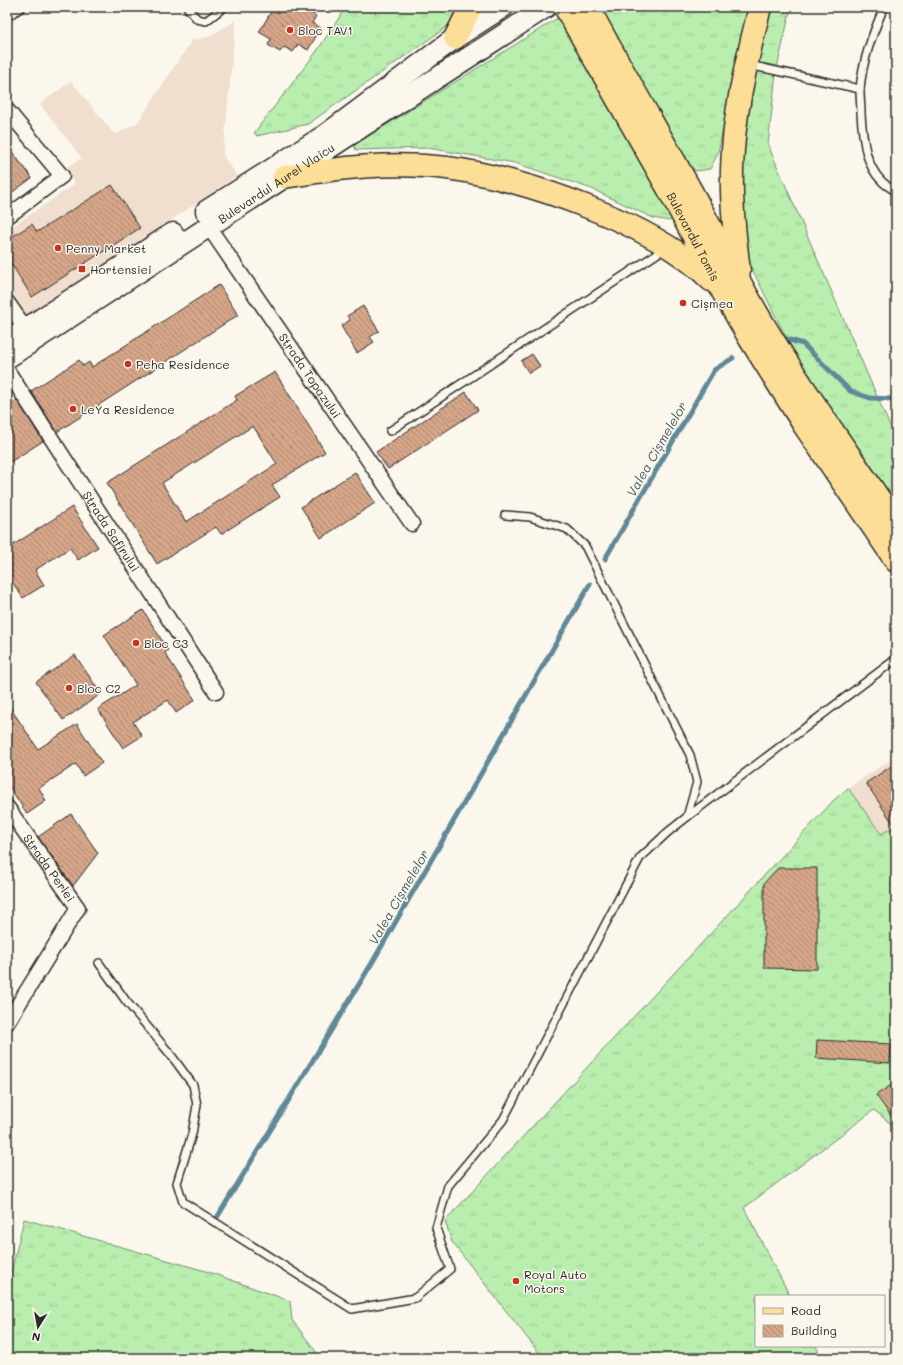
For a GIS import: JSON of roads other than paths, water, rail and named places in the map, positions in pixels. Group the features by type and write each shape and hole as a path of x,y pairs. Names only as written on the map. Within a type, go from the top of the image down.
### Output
{"main road":[{"path":"455,38 471,7"},
{"name":"Bulevardul Aurel Vlaicu","path":"7,341 239,189 325,135 455,38 503,7"},
{"name":"Bulevardul Aurel Vlaicu","path":"7,358 546,7"},
{"name":"Bulevardul Tomis","path":"565,7 668,188 732,289 804,425 896,561"},
{"name":"Bulevardul Tomis","path":"588,7 630,86 711,228 732,289 767,331 821,414 890,511 896,524"},
{"path":"732,289 732,170 734,133 747,64 760,7"},
{"path":"284,177 333,169 386,165 446,168 504,180 559,196 616,220 668,246 703,272 732,289"}],"street":[{"path":"7,110 62,176 7,217"},
{"name":"Strada Topazului","path":"208,226 412,524"},
{"path":"7,302 26,329"},
{"name":"Strada Safirului","path":"7,370 216,692"},
{"name":"Strada Perlei","path":"7,807 78,908 7,1023"}],"lane":[{"path":"7,17 22,7"},
{"path":"187,7 197,19 206,21 224,7"},
{"path":"884,7 871,38 860,89 863,143 873,170 890,188 896,191"},
{"path":"747,64 860,89"},
{"path":"390,431 668,246"},
{"path":"505,515 530,517 567,530 585,546 690,755 697,782 687,817"},
{"path":"99,963 126,1001 171,1054 193,1085 196,1105 192,1134 177,1183 183,1202 352,1309 415,1298 450,1269 436,1228 448,1186 503,1120 640,858 687,817 896,659"}],"waterway":[{"name":"Valea Cișmelelor","path":"787,339 803,344 850,391 870,398 896,399"},
{"name":"Valea Cișmelelor","path":"605,559 714,370 733,358"},
{"name":"Valea Cișmelelor","path":"218,1216 372,963 590,584"}],"place":[{"name":"Bloc TAV1","path":"290,30"},
{"name":"Penny Market","path":"58,248"},
{"name":"Hortensiei","path":"82,269"},
{"name":"Cișmea","path":"683,303"},
{"name":"Peha Residence","path":"128,364"},
{"name":"LeYa Residence","path":"73,409"},
{"name":"Bloc C3","path":"136,643"},
{"name":"Bloc C2","path":"69,688"},
{"name":"Royal Auto Motors","path":"516,1281"}]}
